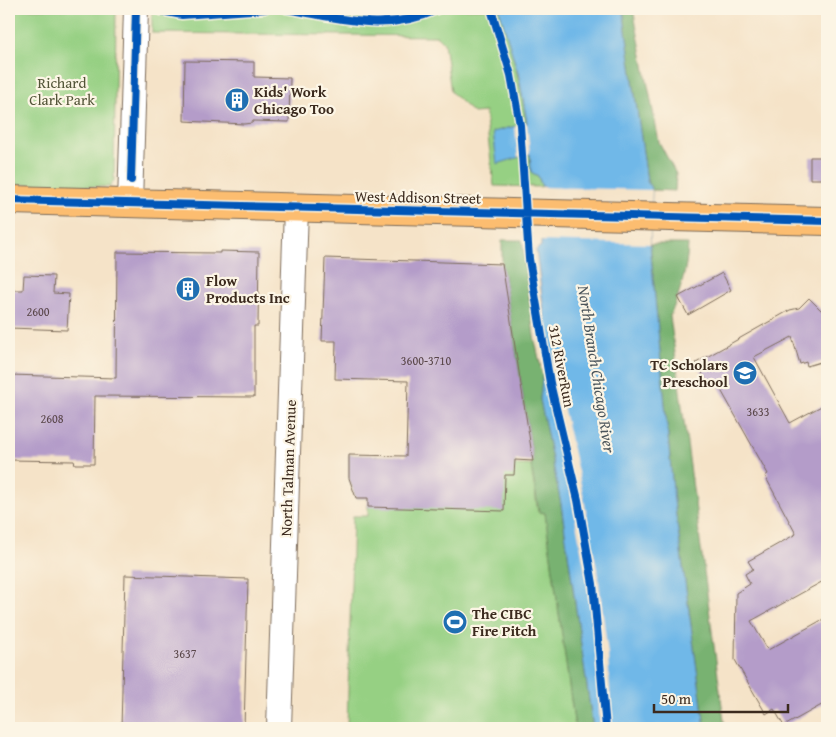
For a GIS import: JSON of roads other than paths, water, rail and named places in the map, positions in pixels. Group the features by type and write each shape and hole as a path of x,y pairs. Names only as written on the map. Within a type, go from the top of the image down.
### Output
{"main road":[{"name":"West Addison Street","path":"9,200 827,221"}],"street":[{"path":"130,203 136,9"},
{"name":"North Talman Avenue","path":"279,728 296,208"}],"water":[{"name":"North Branch Chicago River","path":"499,9 623,9 647,181 652,190 650,244 674,501 705,728 593,728 561,504 540,399 547,335 536,250 541,246 541,241 544,241 545,187 542,187 538,176 531,172 530,154 497,164 493,132 527,123 519,77"}],"place":[{"name":"Kids' Work Chicago Too","path":"237,100"},
{"name":"Flow Products Inc","path":"188,289"},
{"name":"TC Scholars Preschool","path":"745,373"},
{"name":"The CIBC Fire Pitch","path":"455,622"}],"park label":[{"name":"Richard Clark Park","path":"62,90"}]}
